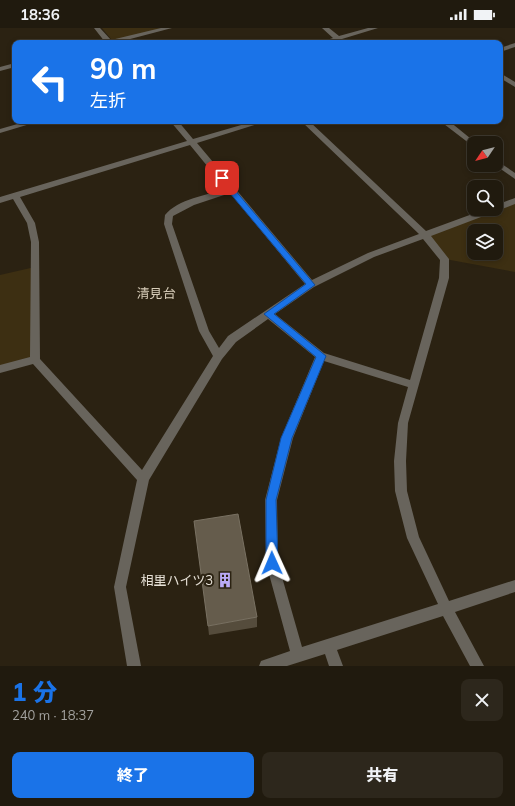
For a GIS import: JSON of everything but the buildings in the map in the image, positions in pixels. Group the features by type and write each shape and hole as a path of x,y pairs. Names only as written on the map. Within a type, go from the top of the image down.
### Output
{"street":[{"path":"97,28 107,40"},
{"path":"121,40 169,28"},
{"path":"325,28 340,40"},
{"path":"331,40 375,28"},
{"path":"503,49 515,46"},
{"path":"0,69 12,66"},
{"path":"503,77 515,85"},
{"path":"0,131 25,124"},
{"path":"177,124 311,285"},
{"path":"0,200 253,124"},
{"path":"308,124 426,236 445,259 444,278 403,423 400,461 401,492 413,538 446,608 477,666"},
{"path":"448,124 467,139"},
{"path":"503,168 515,177"},
{"path":"218,356 204,331 168,224 169,215 175,210 190,203 232,190"},
{"path":"15,195 31,223 35,242 35,360 143,479"},
{"path":"503,206 515,201"},
{"path":"134,666 120,587 143,479 218,356 232,339 311,285 371,255 477,216"},
{"path":"268,314 321,356 414,385"},
{"path":"298,656 272,563 271,500 286,438 321,356"},
{"path":"0,369 35,360"},
{"path":"266,666 515,586"},
{"path":"329,646 336,666"}],"shaded area":[{"path":"102,28 169,28 120,40 111,39"},
{"path":"515,201 515,272 445,259 426,236 477,216 503,216 503,206"},
{"path":"35,267 35,360 0,369 0,275"}],"place":[{"name":"相里ハイツ3","path":"225,580"}],"district":[{"name":"清見台","path":"156,293"}],"route":[{"path":"222,178 311,285 268,314 321,356 286,438 271,500 272,563"}]}
